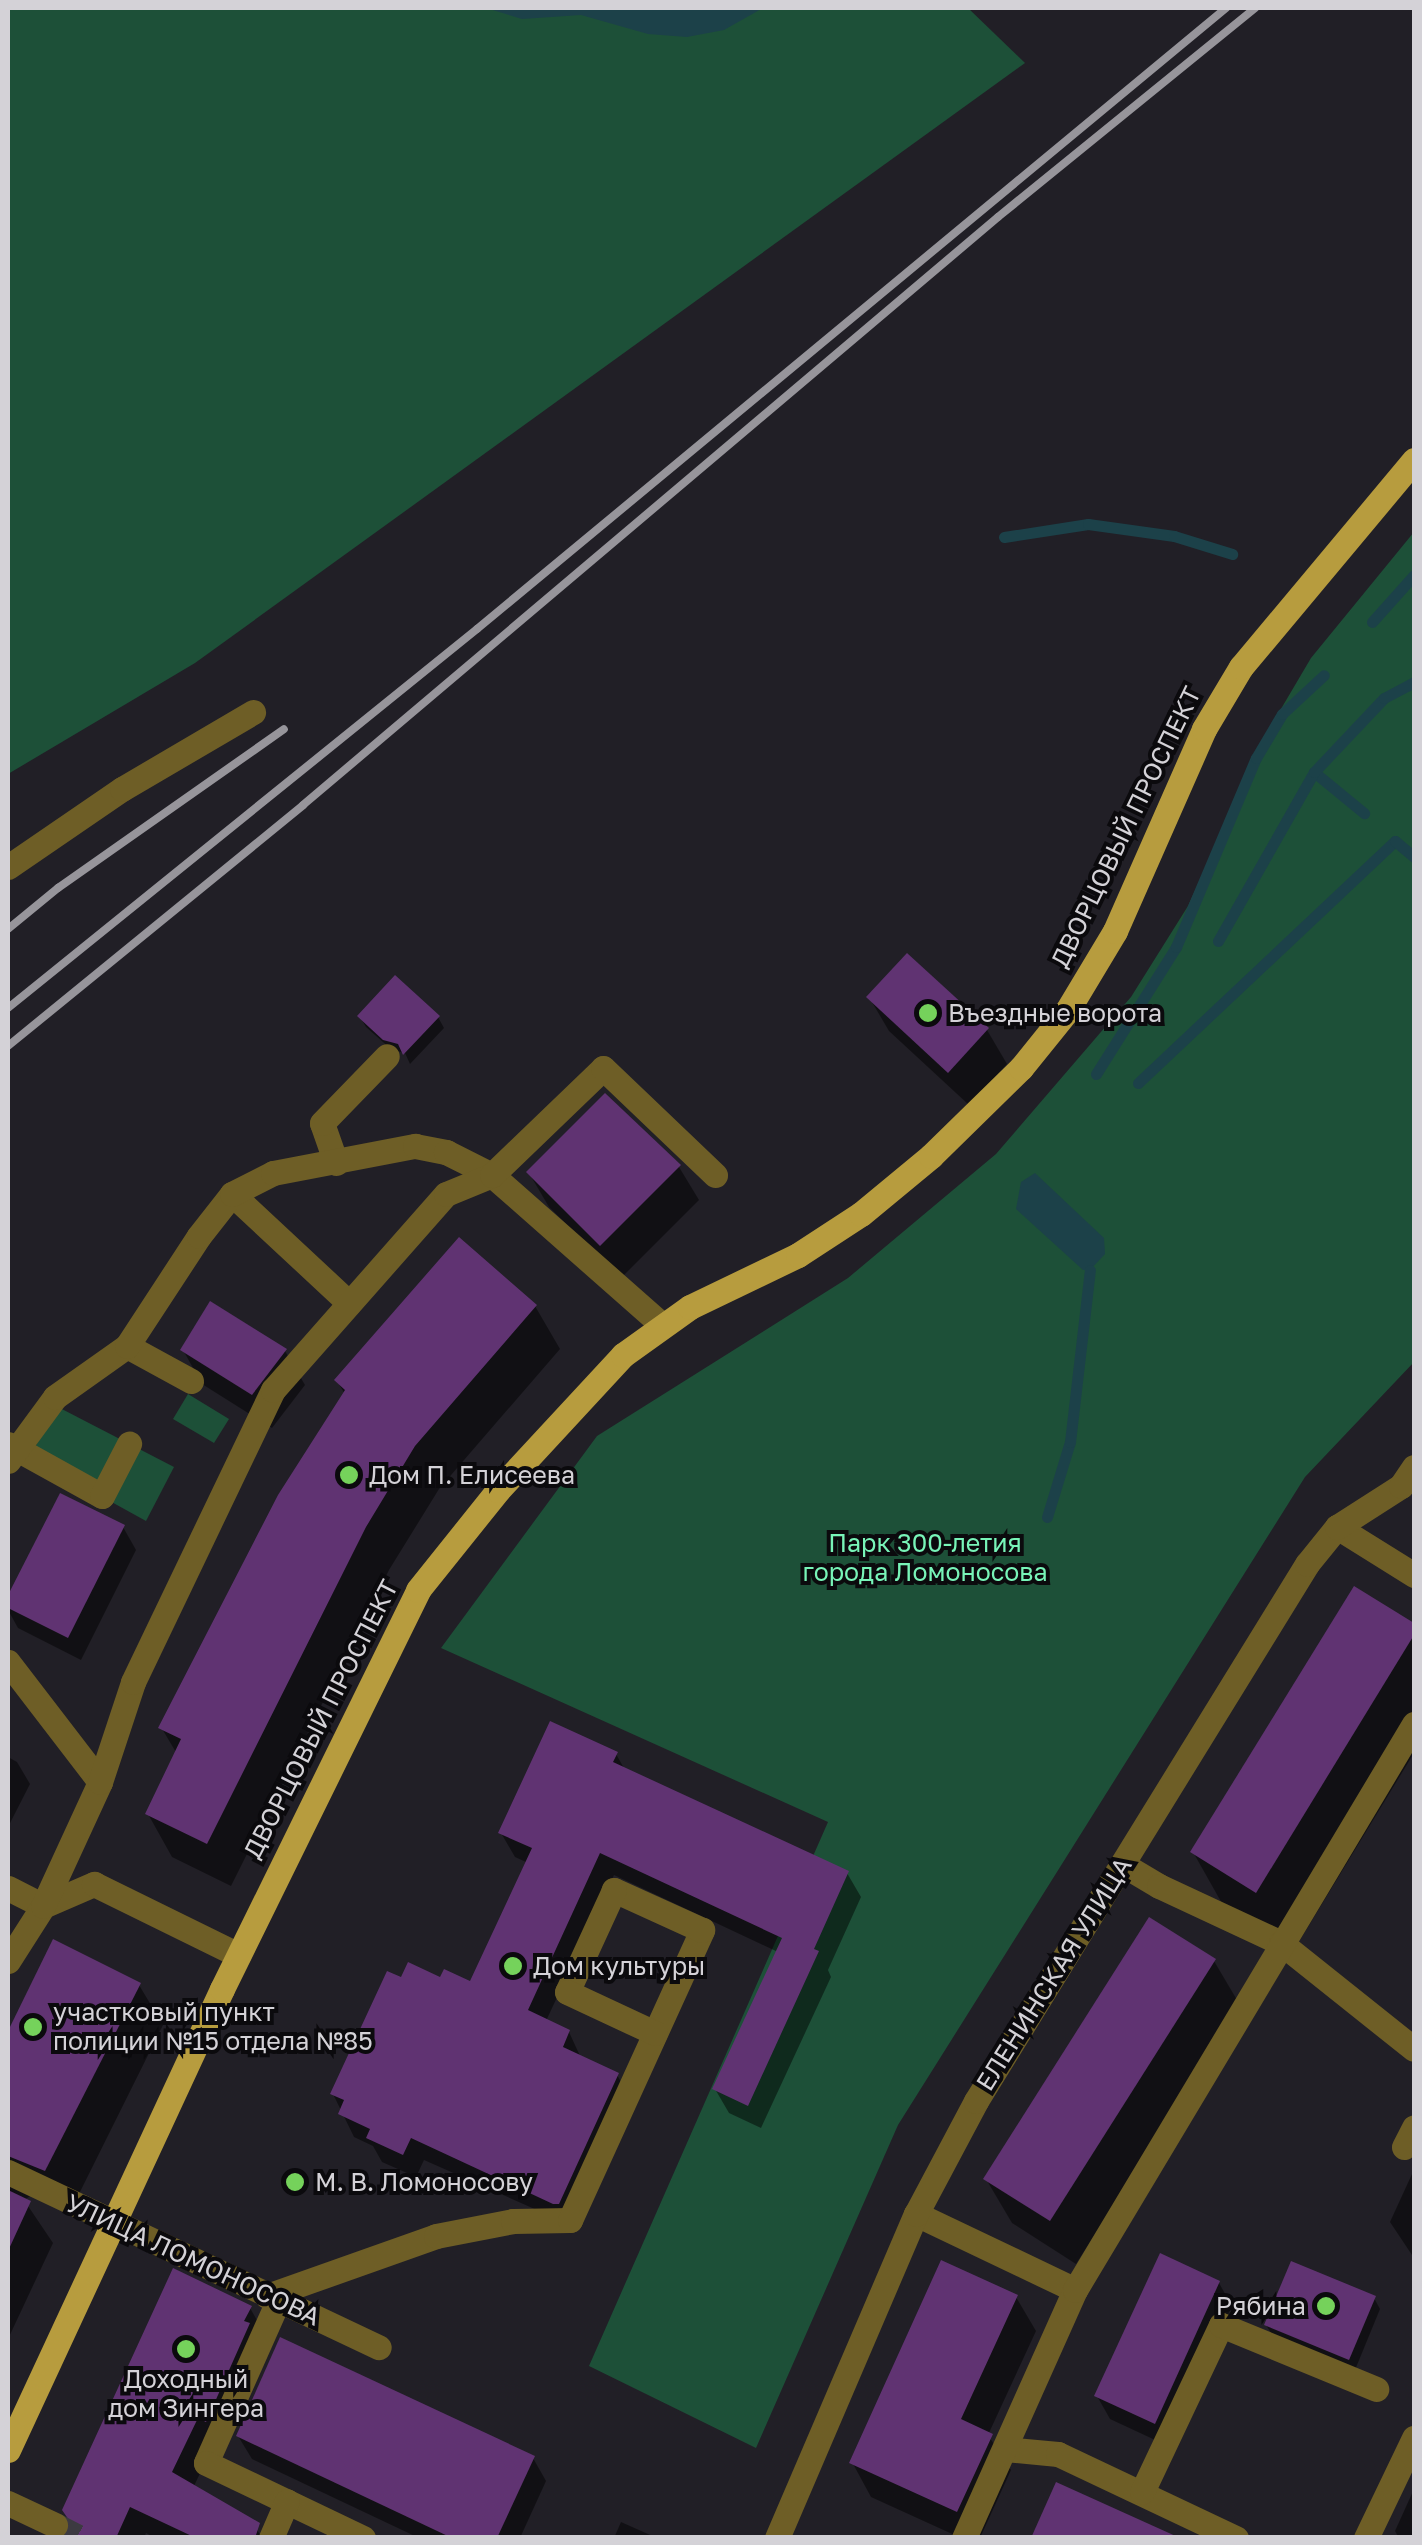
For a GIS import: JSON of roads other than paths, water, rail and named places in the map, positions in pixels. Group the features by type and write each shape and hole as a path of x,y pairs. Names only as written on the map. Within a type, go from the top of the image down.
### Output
{"main road":[{"name":"ДВОРЦОВЫЙ ПРОСПЕКТ","path":"8,2450 238,1955 418,1590 455,1539 623,1354 662,1325 798,1255 861,1214 931,1156 1021,1068 1067,1011 1115,931 1204,729 1241,668 1414,460"}],"street":[{"path":"8,867 122,790 253,712"},
{"path":"336,1162 322,1123 387,1056"},
{"path":"8,1961 43,1906 100,1782 132,1682 273,1390 446,1194 492,1175 603,1068 715,1175"},
{"path":"129,1444 102,1496 10,1451 55,1398 127,1346 198,1236 232,1194 273,1173 415,1146 446,1152 492,1175 662,1325"},
{"path":"232,1194 349,1303"},
{"path":"127,1346 191,1382"},
{"name":"ЕЛЕНИНСКАЯ УЛИЦА","path":"781,2536 916,2214 976,2101 1307,1564 1337,1527 1410,1482"},
{"path":"1337,1527 1414,1575"},
{"path":"8,1662 100,1782"},
{"path":"964,2538 1075,2290 1414,1724"},
{"path":"1122,1864 1158,1886 1281,1943 1414,2049"},
{"path":"43,1906 94,1884 238,1955"},
{"path":"8,1888 43,1906"},
{"path":"364,2538 206,2463 273,2299 436,2236 514,2220 570,2220 702,1930 614,1890 567,1992 654,2032"},
{"name":"УЛИЦА ЛОМОНОСОВА","path":"8,2172 379,2347"},
{"path":"916,2214 1075,2290"},
{"path":"1142,2492 1221,2324 1376,2389"},
{"path":"1366,2538 1414,2438"},
{"path":"1005,2449 1058,2454 1236,2538"},
{"path":"271,2538 287,2502"},
{"path":"8,2503 55,2525"}],"water":[{"path":"486,8 763,8 724,30 687,37 648,34 581,15 522,19"},
{"path":"1035,1173 1104,1238 1105,1254 1090,1270 1083,1270 1016,1209 1021,1182"}],"waterway":[{"path":"1004,537 1088,524 1174,536 1232,554"},
{"path":"1372,622 1414,575"},
{"path":"1096,1074 1176,947 1256,758 1282,714 1324,675"},
{"path":"1218,941 1314,772 1384,698 1414,682"},
{"path":"1314,772 1364,813"},
{"path":"1138,1083 1395,841 1414,857"},
{"path":"1047,1517 1070,1442 1090,1270"}],"tunnel":[{"path":"55,2525 80,2538"}],"railway":[{"path":"8,1008 477,629 1226,8"},
{"path":"8,1046 303,805 998,217 1255,8"},
{"path":"8,929 58,888 284,729"}],"place":[{"name":"Въездные ворота","path":"928,1013"},
{"name":"Дом П. Елисеева","path":"349,1475"},
{"name":"Дом культуры","path":"513,1966"},
{"name":"участковый пункт полиции №15 отдела №85","path":"33,2027"},
{"name":"М. В. Ломоносову","path":"295,2182"},
{"name":"Рябина","path":"1326,2306"},
{"name":"Доходный дом Зингера","path":"186,2349"}],"park label":[{"name":"Парк 300-летия города Ломоносова","path":"925,1558"}]}
